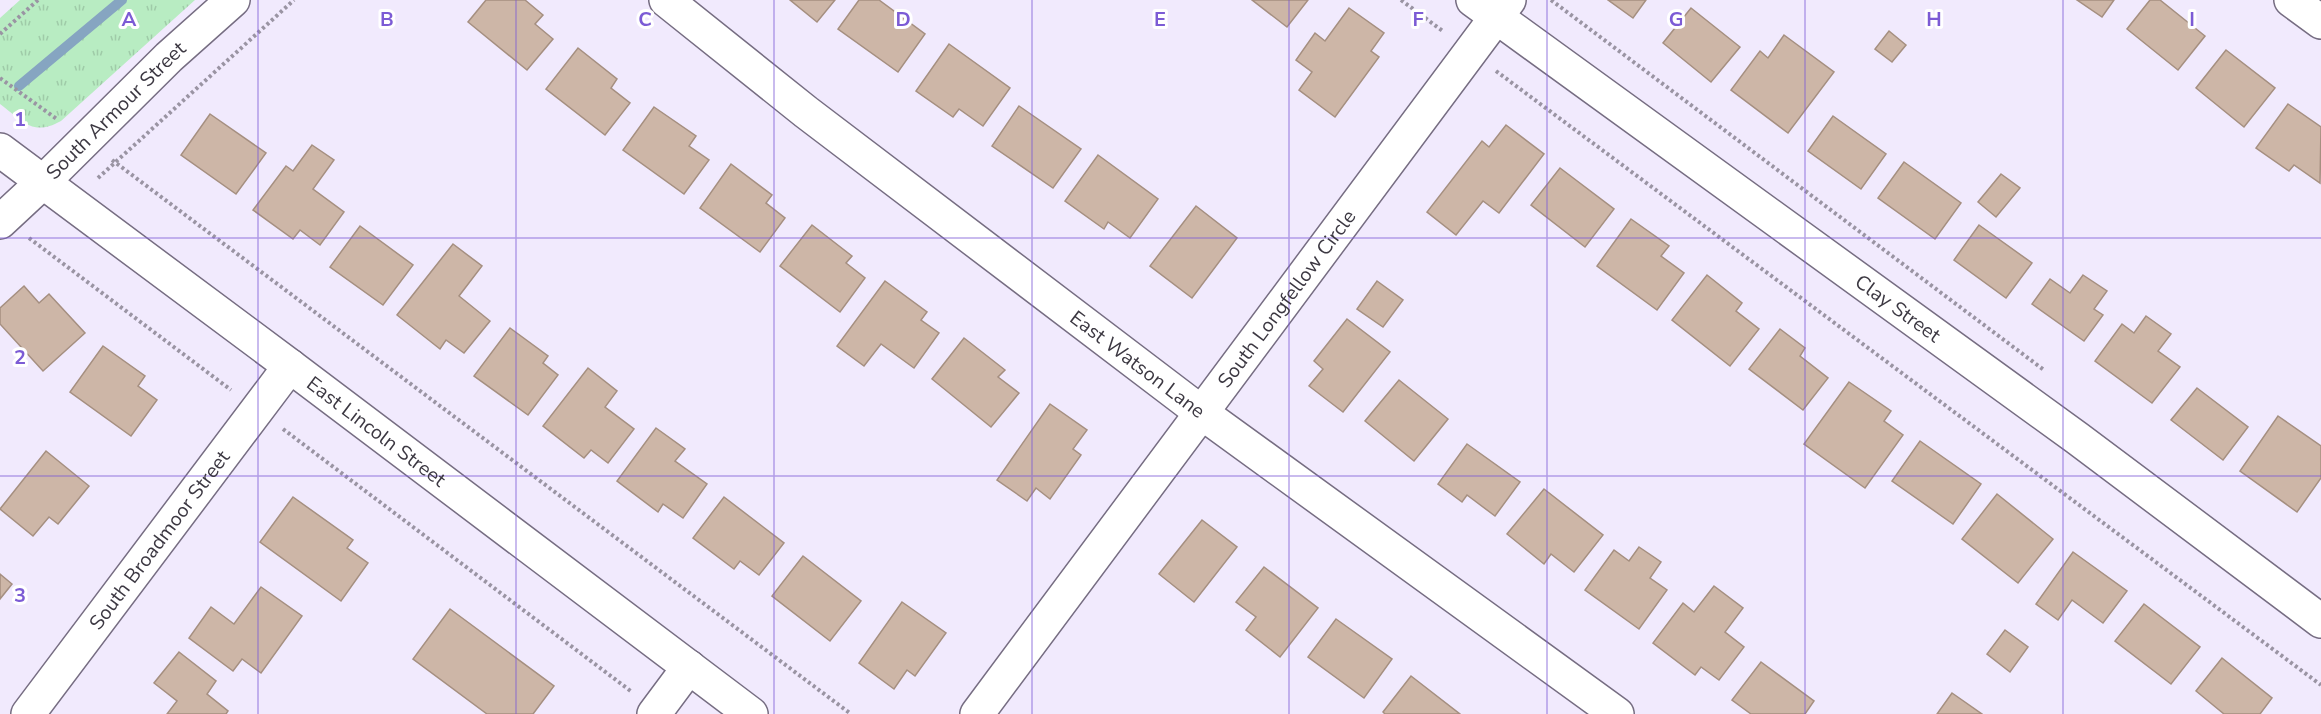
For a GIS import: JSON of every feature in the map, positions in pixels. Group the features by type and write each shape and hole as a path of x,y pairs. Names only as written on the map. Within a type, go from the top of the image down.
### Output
{"street":[{"name":"South Armour Street","path":"0,222 169,57 233,0"},
{"name":"East Watson Lane","path":"666,0 806,112 1202,413 1617,714"},
{"path":"2291,0 2321,22"},
{"name":"South Longfellow Circle","path":"977,714 1470,52 1492,6"},
{"name":"Clay Street","path":"1492,6 2068,431 2321,621"},
{"name":"East Lincoln Street","path":"0,150 751,714"},
{"name":"South Broadmoor Street","path":"28,714 290,366"},
{"path":"656,712 690,667"}],"path":[{"path":"0,34 38,0"},
{"path":"294,0 117,163 27,236 656,712"},
{"path":"1401,0 2321,685"},
{"path":"1551,0 2046,370"},
{"path":"0,78 117,163 851,714"}],"green space":[{"path":"20,0 195,0 61,121 51,126 35,127 28,125 0,104 0,18"}],"building":[{"path":"486,0 525,0 543,15 535,24 553,39 527,70 468,22"},
{"path":"790,0 835,0 817,22"},
{"path":"859,0 879,0 925,34 898,72 838,29"},
{"path":"1252,0 1308,0 1287,27"},
{"path":"1608,0 1646,0 1633,18"},
{"path":"2077,0 2114,0 2102,17"},
{"path":"2150,0 2160,0 2205,36 2178,70 2127,29"},
{"path":"1349,8 1384,33 1371,51 1379,57 1335,117 1299,90 1312,72 1296,60 1315,33 1325,41"},
{"path":"1691,8 1740,47 1711,82 1663,43"},
{"path":"1889,31 1906,45 1892,62 1875,49"},
{"path":"1784,35 1834,72 1788,133 1731,90 1760,51 1768,58"},
{"path":"949,44 1010,88 983,126 959,109 953,117 916,91"},
{"path":"578,48 617,79 611,88 630,103 605,135 546,89"},
{"path":"2226,50 2275,88 2244,127 2196,88"},
{"path":"2288,104 2321,127 2320,183 2294,165 2289,171 2256,148"},
{"path":"1019,106 1081,149 1053,188 992,146"},
{"path":"654,107 696,136 689,146 709,160 684,194 623,150"},
{"path":"210,114 266,153 236,194 181,155"},
{"path":"1833,116 1886,154 1861,189 1808,151"},
{"path":"1506,125 1544,154 1499,213 1483,201 1456,235 1427,212 1482,141 1489,147"},
{"path":"312,145 334,160 313,189 344,212 320,245 300,230 293,239 253,210 286,166 293,171"},
{"path":"1098,155 1158,199 1130,238 1108,222 1104,229 1065,201"},
{"path":"1904,162 1961,203 1935,239 1878,198"},
{"path":"731,164 772,195 766,203 785,218 760,252 700,208"},
{"path":"1560,168 1614,209 1585,247 1531,205"},
{"path":"2001,174 2020,188 1996,217 1978,202"},
{"path":"1196,206 1237,238 1192,298 1150,266"},
{"path":"1631,219 1669,246 1661,256 1684,273 1657,310 1597,266"},
{"path":"812,225 852,256 846,263 865,278 840,312 780,266"},
{"path":"1979,225 2032,263 2006,298 1954,260"},
{"path":"360,226 413,265 383,305 330,267"},
{"path":"453,244 482,266 459,296 490,321 464,353 446,340 440,349 397,315"},
{"path":"1707,275 1742,303 1736,311 1759,329 1730,366 1672,320"},
{"path":"2083,275 2107,291 2094,309 2103,315 2084,341 2032,304 2050,279 2070,293"},
{"path":"885,281 927,312 921,320 939,333 914,368 881,344 864,366 837,346"},
{"path":"1377,281 1403,300 1383,327 1357,309"},
{"path":"24,286 39,303 49,294 85,333 43,371 0,324 0,308"},
{"path":"2146,316 2171,334 2158,351 2180,367 2152,403 2095,361 2122,324 2134,333"},
{"path":"1347,319 1390,352 1343,412 1309,386 1323,369 1314,361"},
{"path":"510,328 548,356 543,363 558,375 528,415 474,376"},
{"path":"1780,329 1805,348 1800,356 1828,378 1803,410 1749,369"},
{"path":"964,338 1005,370 998,377 1019,393 991,427 932,379"},
{"path":"103,346 145,376 138,386 157,400 131,436 70,392"},
{"path":"588,368 617,391 605,407 634,429 608,463 591,450 584,458 543,426"},
{"path":"1399,380 1448,419 1414,461 1365,421"},
{"path":"1849,382 1891,411 1884,421 1903,435 1865,488 1804,444"},
{"path":"2197,388 2248,427 2223,460 2171,420"},
{"path":"1050,404 1087,430 1073,449 1081,455 1050,499 1036,488 1027,501 997,480"},
{"path":"2278,416 2321,446 2321,478 2297,512 2240,471"},
{"path":"656,428 685,449 675,461 707,484 683,518 663,504 658,512 617,481"},
{"path":"1920,441 1981,484 1953,524 1892,481"},
{"path":"1467,444 1520,482 1495,516 1467,495 1462,502 1438,484"},
{"path":"46,451 89,486 58,524 49,517 33,536 0,509"},
{"path":"1544,489 1603,535 1574,572 1551,554 1544,564 1507,534"},
{"path":"1997,494 2053,539 2018,583 1962,539"},
{"path":"293,497 353,540 347,548 368,563 341,601 260,542"},
{"path":"724,497 784,543 759,575 740,561 734,569 693,538"},
{"path":"1202,520 1237,547 1194,602 1159,574"},
{"path":"1639,547 1661,562 1650,578 1667,590 1639,629 1585,590 1614,550 1629,561"},
{"path":"2073,552 2127,591 2103,623 2072,600 2058,620 2036,604"},
{"path":"803,556 861,601 830,641 772,596"},
{"path":"1264,567 1318,608 1280,657 1246,630 1256,617 1236,602"},
{"path":"0,574 12,584 0,599"},
{"path":"1714,586 1743,608 1725,632 1744,647 1719,680 1701,667 1695,675 1653,643 1683,603 1694,612"},
{"path":"261,587 302,616 261,673 242,659 233,671 189,638 211,607 234,624"},
{"path":"902,602 946,633 915,676 907,670 894,689 859,663"},
{"path":"2144,604 2200,647 2171,684 2115,641"},
{"path":"450,609 554,686 533,714 487,714 413,659"},
{"path":"1336,619 1392,659 1364,698 1308,657"},
{"path":"2005,630 2028,647 2010,672 1987,654"},
{"path":"179,652 216,681 207,694 228,711 226,714 167,714 177,701 154,683"},
{"path":"2222,658 2272,698 2260,714 2224,714 2196,691"},
{"path":"1761,662 1814,701 1805,714 1751,714 1732,700"},
{"path":"1411,676 1460,714 1385,714 1383,712"},
{"path":"1952,693 1982,714 1937,714"}],"waterway":[{"path":"19,86 122,0"}]}
